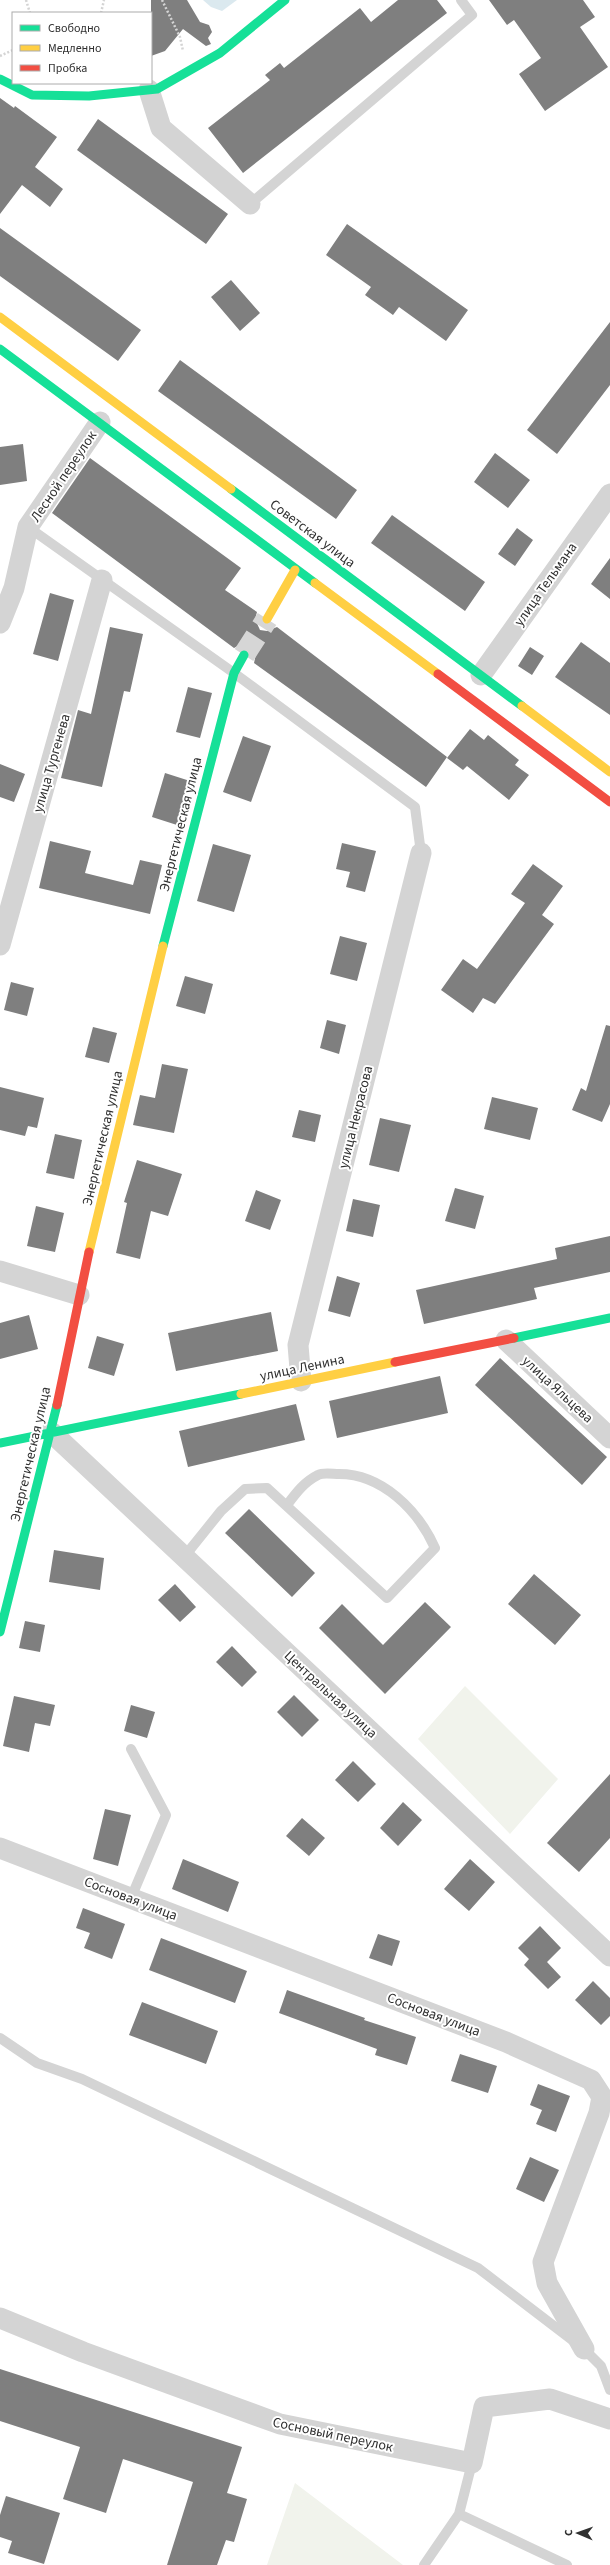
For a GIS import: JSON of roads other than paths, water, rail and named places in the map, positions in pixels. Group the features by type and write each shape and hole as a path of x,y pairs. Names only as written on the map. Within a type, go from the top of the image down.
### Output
{"street":[{"path":"0,78 32,95 89,96 157,89 188,73 220,53 285,0"},
{"path":"149,90 161,128 250,204"},
{"name":"Советская улица","path":"0,317 610,772"},
{"path":"0,349 100,422 295,570 610,802"},
{"name":"Лесной переулок","path":"0,623 14,588 28,528 100,422"},
{"name":"улица Тельмана","path":"481,675 610,494"},
{"path":"267,619 295,570"},
{"name":"улица Тургенева","path":"0,945 102,580"},
{"name":"Энергетическая улица","path":"0,1632 51,1432 79,1295 156,974 234,673 244,655"},
{"name":"улица Некрасова","path":"300,1382 298,1345 421,853"},
{"path":"0,1271 79,1295"},
{"name":"улица Ленина","path":"0,1443 610,1318"},
{"name":"улица Яльцева","path":"506,1340 610,1438"},
{"name":"Центральная улица","path":"51,1432 610,1956"},
{"name":"Сосновая улица","path":"0,1848 506,2042 591,2080 602,2097 599,2113 543,2262 547,2283 584,2349"},
{"name":"Сосновый переулок","path":"0,2318 83,2352 280,2424 472,2462"},
{"path":"472,2462 484,2407 550,2399 610,2419"}],"lane":[{"path":"250,204 472,15 461,0"},
{"path":"28,528 234,673 415,807 421,853"},
{"path":"184,1557 221,1511 245,1489 267,1488 387,1598 435,1548 426,1527 385,1486 355,1474 319,1474 300,1488 287,1505"},
{"path":"130,1749 166,1815 131,1898"},
{"path":"0,2038 37,2063 82,2079 478,2268 584,2349 601,2366 610,2390"},
{"path":"424,2565 459,2514 472,2462"},
{"path":"459,2514 567,2565"}],"tunnel":[{"path":"244,655 267,619"}]}
